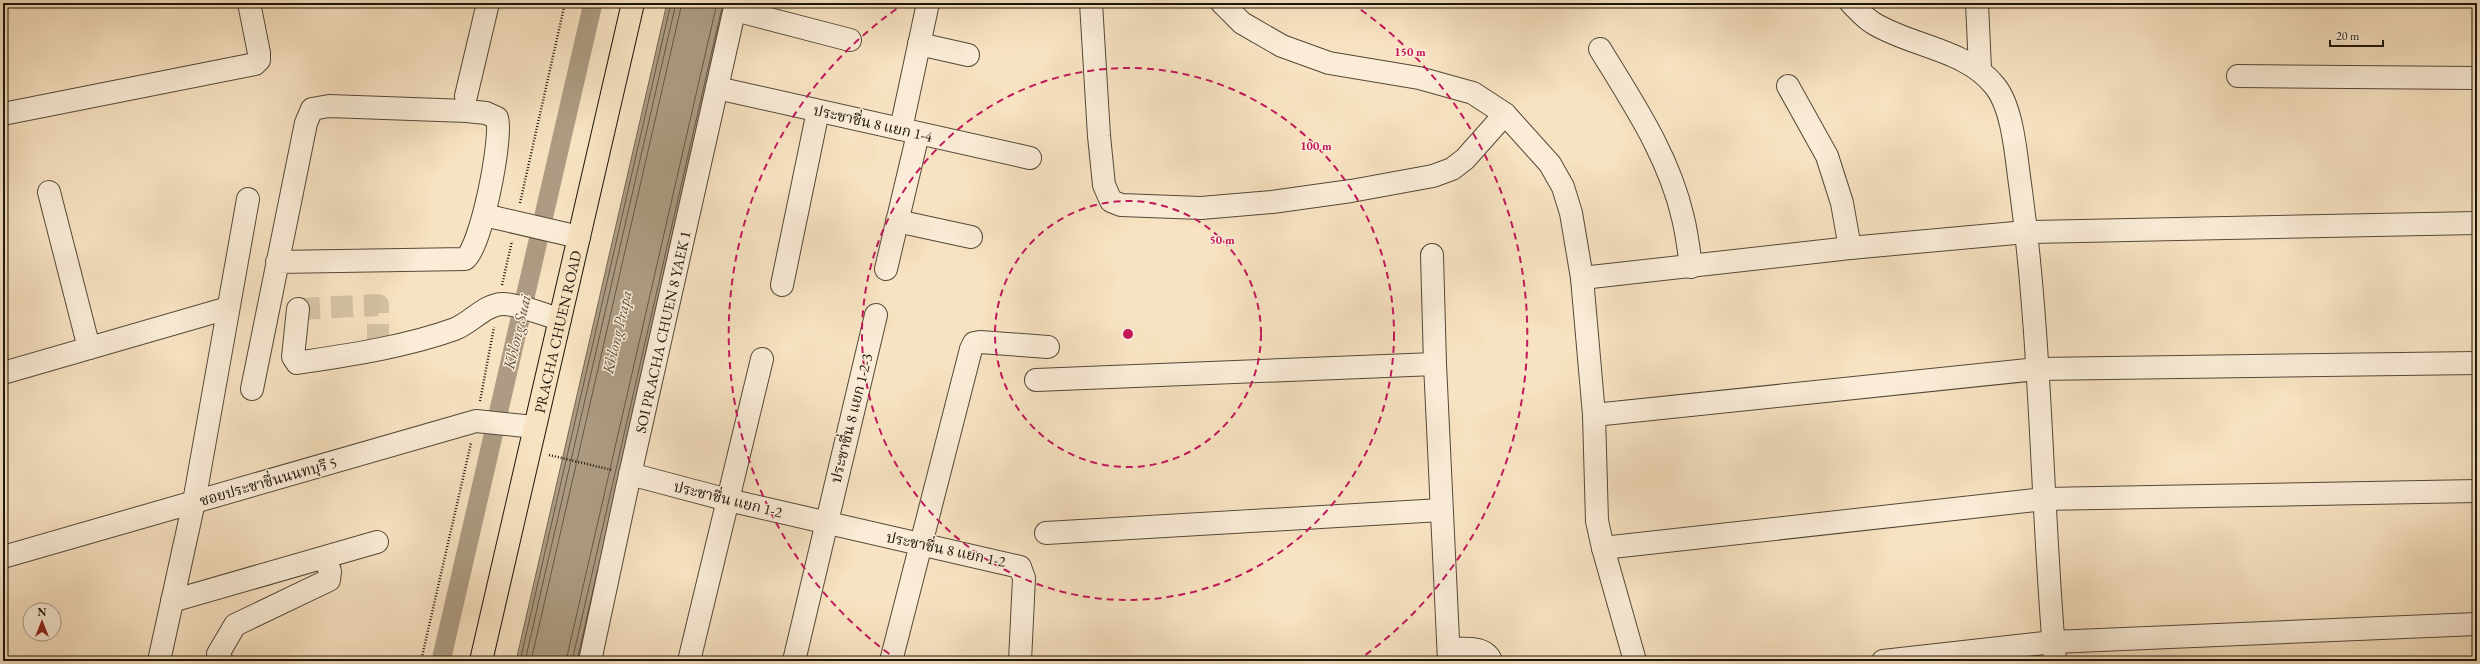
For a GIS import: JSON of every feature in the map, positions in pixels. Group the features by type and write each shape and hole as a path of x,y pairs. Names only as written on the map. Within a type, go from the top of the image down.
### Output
{"main road":[{"name":"PRACHA CHUEN ROAD","path":"481,661 633,3"}],"street":[{"path":"3,114 254,64 259,60 259,52 249,3"},
{"path":"253,25 259,3"},
{"path":"466,96 488,3"},
{"path":"886,269 897,221 910,131 919,44 928,3"},
{"path":"1091,3 1099,136 1104,185 1110,201 1121,205 1202,208 1272,202 1351,191 1432,176 1452,169 1465,159 1505,114"},
{"path":"1222,3 1242,23 1282,46 1329,63 1452,86 1473,93 1505,114 1550,164 1563,187 1571,213 1582,278 1594,415 1597,521 1603,548 1635,661"},
{"path":"1851,3 1871,22 1892,33 1953,56 1980,69 1997,87 2005,105 2014,142 2026,232 2037,368 2054,651"},
{"path":"1977,3 1980,69"},
{"path":"736,6 850,40"},
{"name":"SOI PRACHA CHUEN 8 YAEK 1","path":"590,661 625,473 736,6"},
{"path":"919,44 968,55"},
{"path":"1600,49 1643,119 1671,179 1683,218 1691,267"},
{"path":"2238,76 2477,78"},
{"path":"1788,86 1827,156 1842,203 1850,248"},
{"name":"ประชาชื่น 8 แยก 1-4","path":"717,88 1030,158"},
{"path":"252,388 277,262 306,123 312,109 319,106 467,111 493,115 497,118 499,133 484,215 472,252 465,259 277,262"},
{"path":"782,285 818,111"},
{"path":"49,192 89,348"},
{"path":"159,661 194,502 248,199"},
{"path":"484,215 579,237"},
{"path":"897,221 971,238"},
{"path":"1582,278 1850,248 2026,232 2477,223"},
{"path":"1432,255 1441,510 1449,655 1480,650 1487,653 1491,661"},
{"path":"298,309 292,357 297,363 395,345 437,334 456,328 483,311 502,305 560,319"},
{"path":"3,373 228,308"},
{"name":"ประชาชื่น 8 แยก 1-2-3","path":"794,661 825,522 876,315"},
{"path":"891,661 974,344 990,342 1048,347"},
{"path":"689,661 762,359"},
{"path":"1594,415 2037,368 2477,363"},
{"path":"1036,380 1435,364"},
{"name":"ซอยประชาชื่นนนทบุรี 5","path":"3,557 481,421 510,423 534,427"},
{"name":"ประชาชื่น แยก 1-2","path":"625,473 728,500 825,522"},
{"path":"1603,548 2044,499 2477,491"},
{"path":"1046,532 1441,510"},
{"name":"ประชาชื่น 8 แยก 1-2","path":"825,522 1020,567 1024,578 1020,661"},
{"path":"172,601 377,542"},
{"path":"222,661 218,654 235,625 329,580 330,571 324,558"},
{"path":"1882,661 2477,624"}],"path":[{"path":"421,661 481,421 502,305 565,3"},
{"path":"560,457 625,473"}],"water":[{"name":"Khlong Prapa","path":"667,3 732,3 580,661 516,661"}],"waterway":[{"name":"Khlong Suai","path":"441,661 593,3"}],"tunnel":[{"path":"298,309 378,305 378,348"}]}
